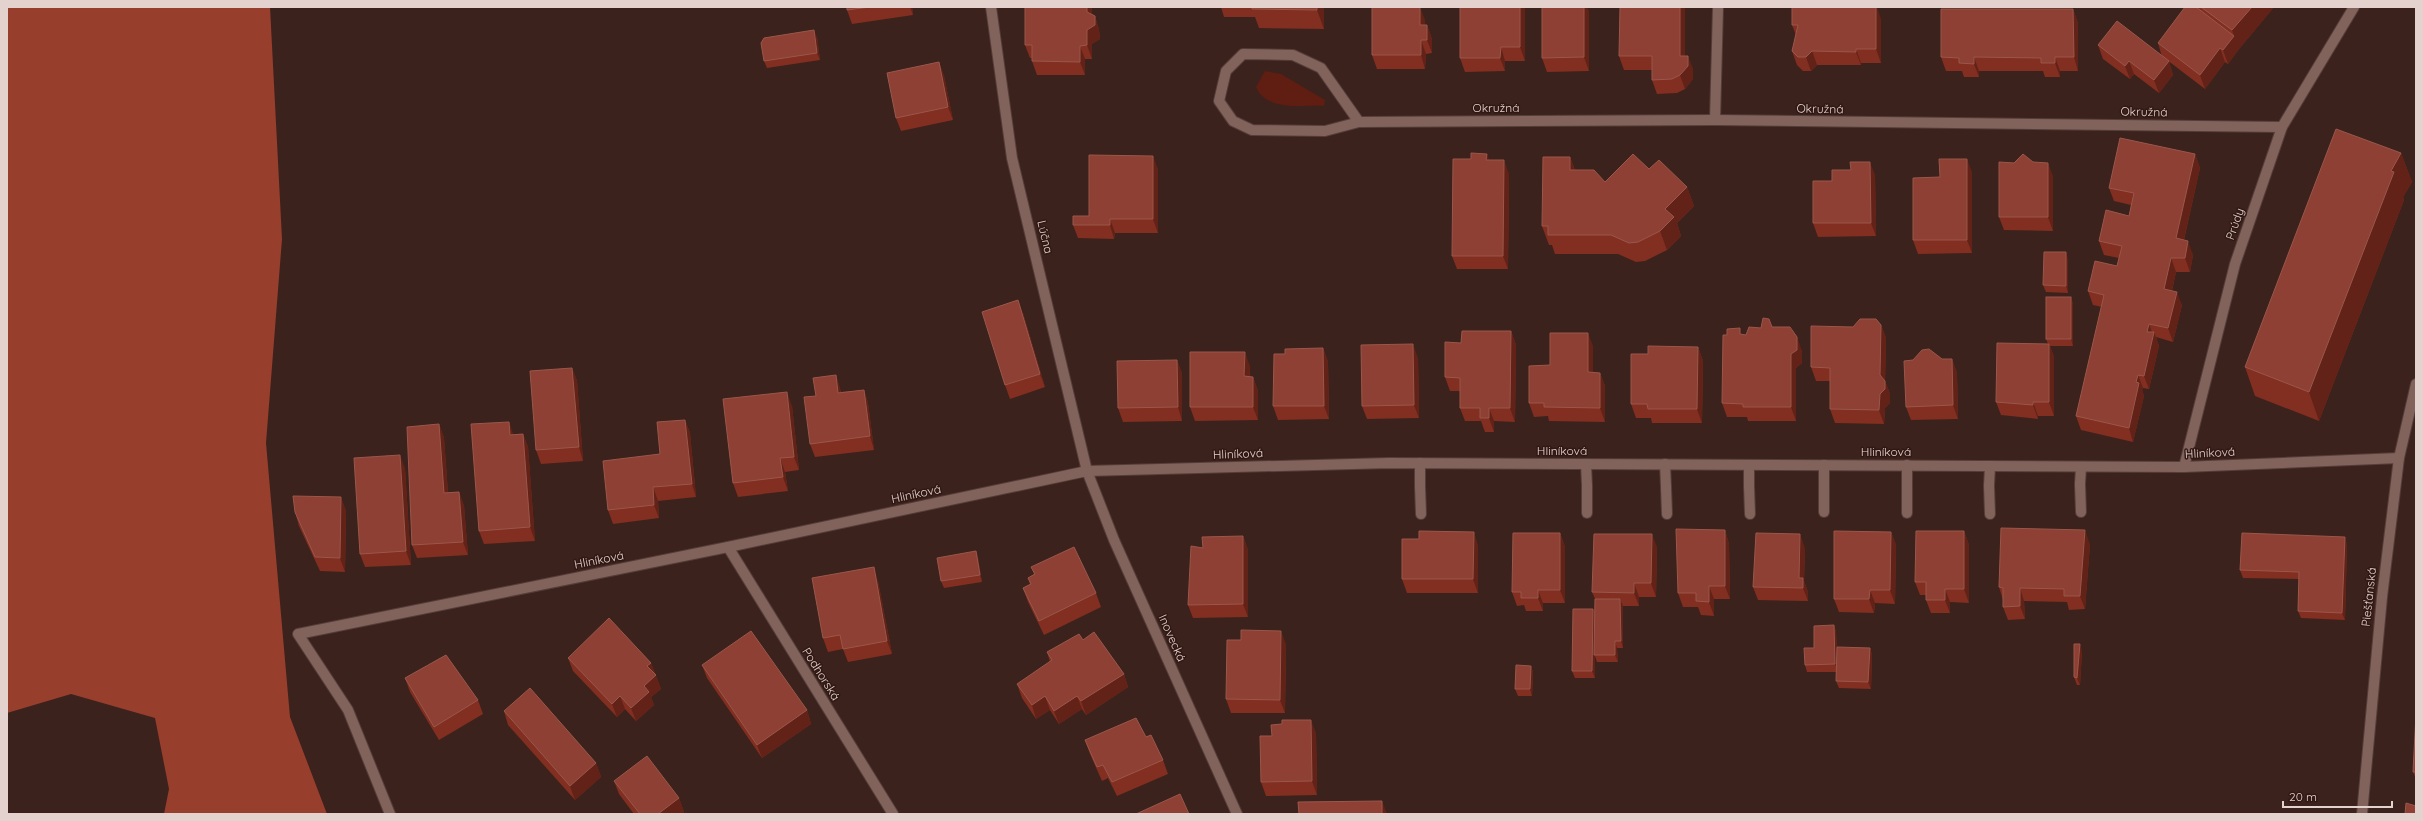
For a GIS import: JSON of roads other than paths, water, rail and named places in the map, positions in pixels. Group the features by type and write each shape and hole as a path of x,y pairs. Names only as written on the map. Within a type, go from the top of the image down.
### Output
{"street":[{"name":"Lúčna","path":"991,7 1012,158 1087,471"},
{"path":"1715,120 1718,7"},
{"name":"Prúdy","path":"2184,467 2235,264 2282,127 2354,7"},
{"name":"Okružná","path":"1359,122 1321,68 1293,55 1243,54 1226,71 1218,101 1233,121 1252,130 1325,131 1359,122 1715,120 2282,127"},
{"name":"Piešťanská","path":"2362,814 2382,597 2399,458 2416,384"},
{"name":"Hliníková","path":"390,814 348,710 298,634 728,547 1087,471 1420,463 2184,467 2399,458"},
{"path":"1420,463 1421,514"},
{"path":"1586,464 1587,513"},
{"path":"1665,464 1666,514"},
{"path":"1749,465 1750,514"},
{"path":"1824,465 1824,512"},
{"path":"1907,466 1908,513"},
{"path":"1990,466 1990,514"},
{"path":"2081,467 2081,512"},
{"name":"Inovecká","path":"1087,471 1114,540 1237,814"},
{"name":"Podhorská","path":"728,547 893,814"}]}
